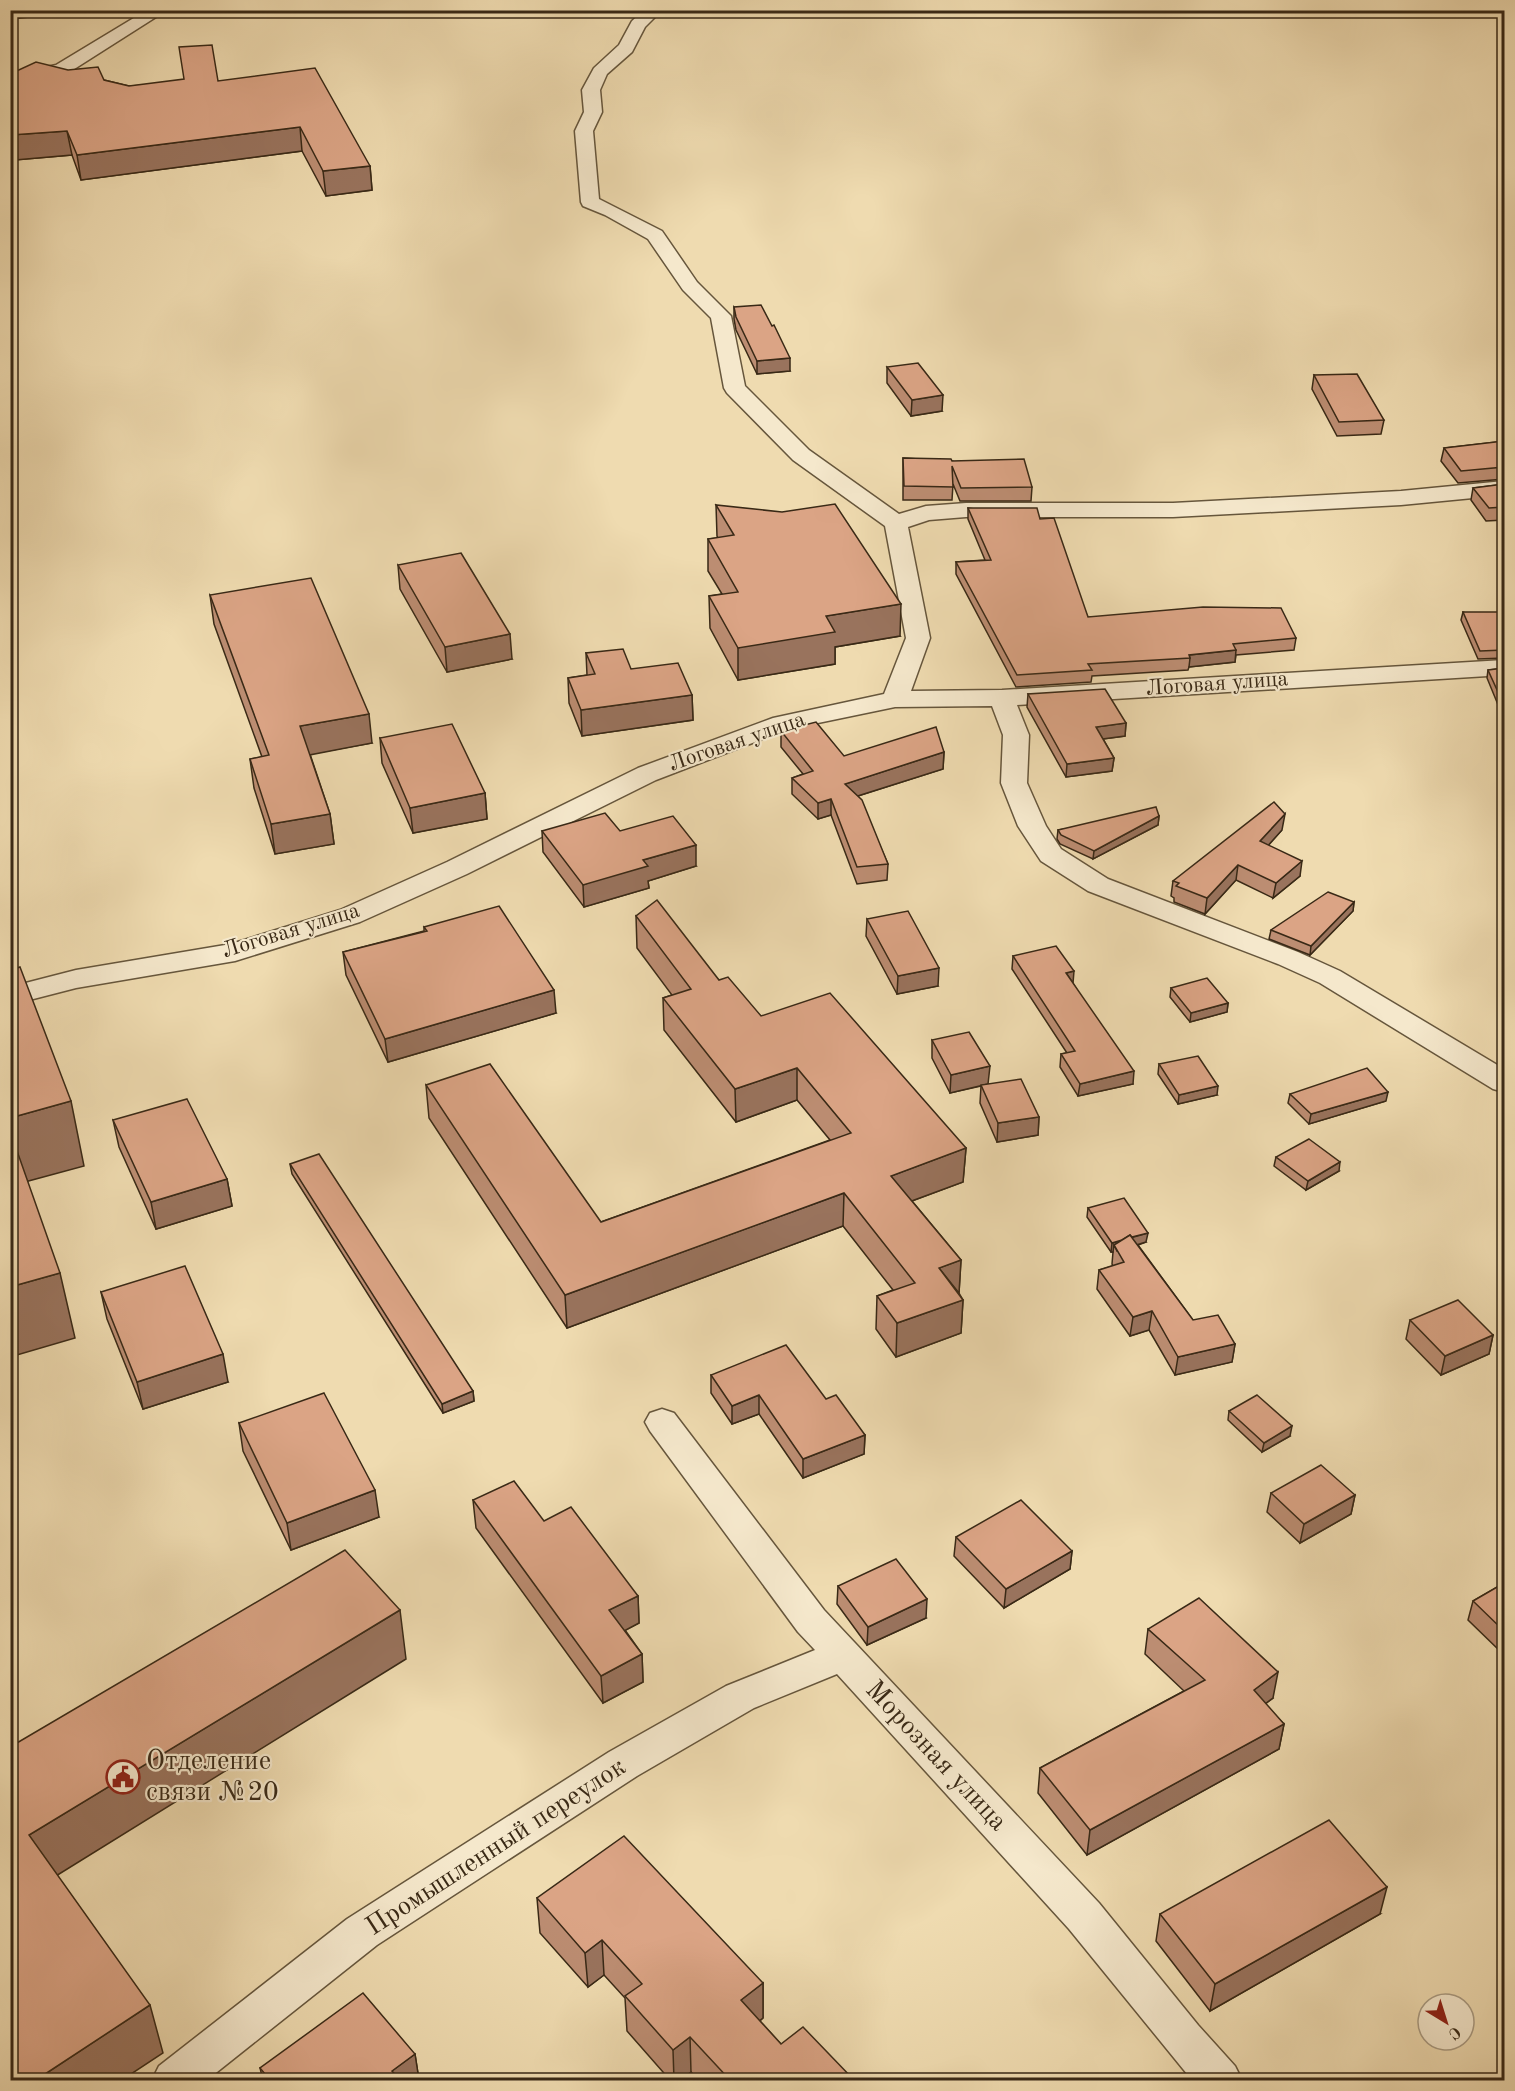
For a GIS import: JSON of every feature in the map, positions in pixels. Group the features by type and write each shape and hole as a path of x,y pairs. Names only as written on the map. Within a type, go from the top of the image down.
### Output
{"street":[{"path":"10,80 62,69 159,10"},
{"path":"654,10 638,25 626,48 600,72 591,90 593,112 584,131 590,202 612,211 655,235 690,285 721,316 735,388 801,454 896,523 918,638 895,699"},
{"path":"896,523 926,513 966,510 1173,510 1401,498 1504,488"},
{"name":"Логовая улица","path":"10,996 76,980 235,952 350,916 457,868 647,774 782,723 895,699 1002,698 1504,667"},
{"path":"1002,698 1016,735 1014,783 1032,826 1051,855 1098,885 1288,958 1330,977 1504,1082"},
{"name":"Морозная улица","path":"662,1422 811,1621 1084,1916 1183,2039 1220,2080"},
{"name":"Промышленный переулок","path":"174,2080 362,1932 615,1770 740,1697 843,1655"}],"building":[{"path":"212,45 218,81 315,68 370,166 323,171 300,127 77,155 67,131 11,135 10,74 36,62 68,70 98,67 104,80 129,86 184,79 179,47"},
{"path":"761,305 772,326 774,325 790,358 757,361 736,317 734,307"},
{"path":"918,363 943,395 912,400 887,367"},
{"path":"1357,374 1384,420 1339,422 1314,375"},
{"path":"1504,441 1504,467 1461,471 1444,448"},
{"path":"903,458 951,459 952,461 1024,459 1032,487 961,488 952,466 953,487 904,486"},
{"path":"1504,484 1504,507 1489,508 1473,488"},
{"path":"835,504 901,604 826,616 835,632 738,648 709,596 738,592 708,539 734,535 716,505 782,512"},
{"path":"968,508 1037,508 1040,519 1054,518 1088,617 1203,607 1281,608 1296,638 1233,644 1236,650 1189,655 1190,658 1088,664 1092,670 1017,675 956,562 991,560"},
{"path":"461,553 510,634 445,647 398,565"},
{"path":"311,578 369,714 300,726 330,814 271,824 250,759 269,755 210,595"},
{"path":"1463,612 1498,612 1504,630 1504,650 1480,651"},
{"path":"623,649 631,669 678,663 692,695 581,710 568,678 595,674 586,653"},
{"path":"1504,668 1504,703 1503,703 1488,670"},
{"path":"1105,689 1126,723 1096,727 1114,758 1067,764 1028,694"},
{"path":"816,722 844,756 936,727 944,752 845,784 862,800 888,864 857,867 831,799 818,803 792,778 813,771 781,731"},
{"path":"452,724 485,793 410,808 380,738"},
{"path":"1274,802 1285,814 1260,841 1302,861 1276,883 1238,865 1207,898 1176,886 1179,883 1173,881"},
{"path":"1156,807 1159,816 1094,851 1061,835 1058,830"},
{"path":"605,813 620,831 673,816 696,845 643,860 648,866 583,885 542,831"},
{"path":"1328,892 1354,902 1311,946 1271,930"},
{"path":"657,900 719,980 728,977 761,1016 830,993 966,1148 891,1176 961,1260 939,1268 963,1300 897,1323 877,1296 915,1283 844,1193 565,1295 426,1085 490,1064 601,1222 851,1133 797,1068 735,1089 663,998 691,989 636,916"},
{"path":"499,906 554,990 385,1039 343,952 427,931 424,927"},
{"path":"908,911 939,968 898,976 867,919"},
{"path":"1056,946 1074,971 1066,973 1134,1071 1080,1084 1061,1054 1075,1051 1013,956"},
{"path":"20,967 71,1101 10,1118 10,970"},
{"path":"1207,978 1228,1003 1191,1013 1171,988"},
{"path":"969,1032 990,1066 951,1075 932,1040"},
{"path":"1198,1056 1218,1086 1179,1095 1159,1064"},
{"path":"1367,1068 1388,1092 1311,1114 1290,1094"},
{"path":"1021,1079 1039,1117 998,1123 981,1085"},
{"path":"187,1099 227,1179 151,1202 113,1120"},
{"path":"10,1131 60,1273 10,1287"},
{"path":"1309,1139 1340,1162 1308,1181 1276,1157"},
{"path":"319,1154 473,1391 442,1404 290,1164"},
{"path":"1124,1198 1148,1233 1132,1237 1130,1235 1112,1243 1088,1208"},
{"path":"1130,1235 1193,1320 1218,1315 1235,1344 1178,1357 1152,1311 1133,1317 1099,1270 1124,1262 1114,1245"},
{"path":"185,1266 223,1354 137,1382 101,1292"},
{"path":"1458,1300 1493,1335 1445,1356 1410,1320"},
{"path":"786,1345 826,1399 836,1395 865,1435 803,1459 759,1395 732,1406 711,1375"},
{"path":"324,1393 375,1490 287,1523 239,1423"},
{"path":"1257,1395 1292,1426 1264,1443 1229,1411"},
{"path":"1321,1465 1355,1495 1304,1524 1271,1493"},
{"path":"514,1481 544,1521 571,1507 638,1596 609,1610 642,1654 601,1676 473,1500"},
{"path":"1021,1500 1072,1551 1006,1589 956,1537"},
{"path":"345,1550 400,1610 29,1835 150,2005 36,2080 10,2080 10,1747"},
{"path":"896,1559 927,1599 868,1627 838,1586"},
{"path":"1504,1583 1504,1631 1473,1601"},
{"path":"1199,1598 1278,1672 1254,1690 1284,1724 1090,1830 1040,1768 1205,1680 1148,1629"},
{"path":"1329,1820 1387,1887 1215,1984 1160,1914"},
{"path":"624,1836 763,1983 741,2000 781,2044 803,2027 854,2080 730,2080 690,2037 673,2050 625,1996 642,1984 602,1940 585,1953 537,1898"},
{"path":"363,1993 415,2054 392,2071 400,2080 270,2080 260,2068"}],"place":[{"name":"Отделение связи №20","path":"123,1777"}]}
